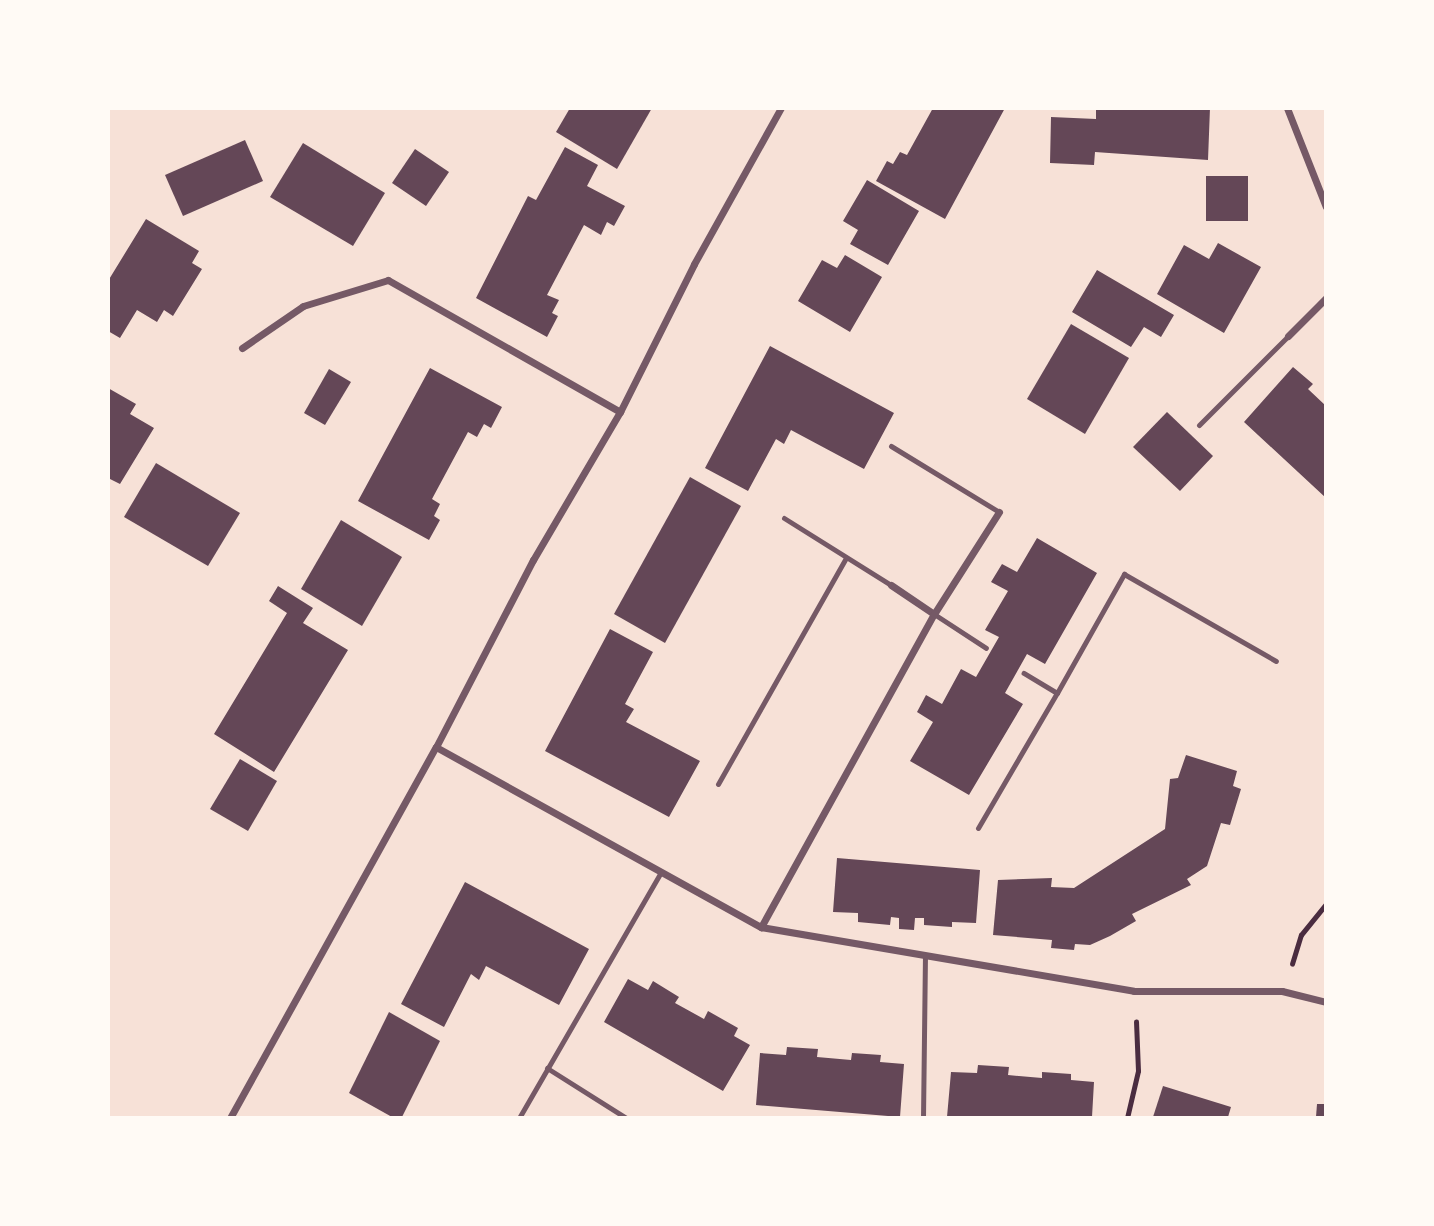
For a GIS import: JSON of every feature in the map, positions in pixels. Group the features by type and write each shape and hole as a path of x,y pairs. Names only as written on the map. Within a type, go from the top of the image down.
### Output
{"street":[{"path":"230,1118 436,747 533,561 620,412 694,264 781,108"},
{"path":"1287,108 1325,207"},
{"path":"242,348 303,306 388,280 620,412"},
{"path":"1288,336 1325,298"},
{"path":"761,927 934,614 999,512"},
{"path":"891,585 934,614"},
{"path":"436,747 761,927 1135,991 1282,991 1325,1002"}],"lane":[{"path":"1199,425 1288,336"},
{"path":"891,446 999,512"},
{"path":"784,519 891,585"},
{"path":"718,784 846,558"},
{"path":"978,828 1124,574 1276,661"},
{"path":"934,614 986,648"},
{"path":"1024,673 1058,692"},
{"path":"519,1118 661,872"},
{"path":"923,1118 925,955"},
{"path":"547,1069 626,1118"}],"path":[{"path":"1282,991 1301,936 1325,904"},
{"path":"1127,1118 1139,1071 1135,991"}],"building":[{"path":"570,108 652,108 617,169 556,132"},
{"path":"933,108 1005,108 945,219 876,181 887,161 893,164 900,152 907,155"},
{"path":"1096,108 1210,108 1208,160 1095,152 1094,165 1050,163 1051,117 1096,119"},
{"path":"245,140 263,181 183,216 165,175"},
{"path":"303,143 385,193 353,246 270,197"},
{"path":"565,147 598,165 587,186 625,206 614,226 607,222 601,235 584,225 547,295 559,300 552,313 558,316 547,337 476,298 528,196 536,200"},
{"path":"415,149 449,172 426,206 392,183"},
{"path":"1206,176 1248,176 1248,221 1206,221"},
{"path":"867,180 919,211 888,265 850,244 858,230 843,221"},
{"path":"146,219 199,251 192,263 202,269 173,316 164,310 157,322 137,310 120,338 108,331 108,281"},
{"path":"1218,243 1261,267 1224,333 1157,294 1184,245 1209,259"},
{"path":"845,255 882,277 850,332 798,301 822,260 837,268"},
{"path":"1097,270 1174,315 1161,337 1144,327 1131,347 1072,312"},
{"path":"1071,324 1129,358 1085,434 1027,399"},
{"path":"770,346 894,413 864,469 791,430 784,444 776,439 748,491 705,468"},
{"path":"1293,367 1313,384 1308,389 1326,406 1326,498 1244,422"},
{"path":"430,368 502,407 491,428 484,424 477,437 468,432 432,499 440,504 434,516 440,520 429,540 358,501"},
{"path":"329,369 351,382 325,425 304,413"},
{"path":"108,388 136,404 130,414 154,428 120,484 108,478"},
{"path":"1167,412 1213,456 1180,491 1133,447"},
{"path":"156,463 240,513 208,566 124,517"},
{"path":"690,477 741,506 665,643 614,614"},
{"path":"341,520 402,557 362,626 301,589"},
{"path":"1037,538 1097,573 1045,664 1027,654 1005,693 1023,704 969,795 910,761 933,722 917,712 926,695 942,704 961,669 976,677 999,637 985,630 1008,591 991,582 1002,564 1017,572"},
{"path":"278,586 313,608 303,623 348,650 274,772 214,734 287,613 269,601"},
{"path":"610,629 653,652 625,704 634,709 626,722 700,761 669,817 545,751"},
{"path":"1186,755 1237,771 1233,786 1241,789 1230,825 1221,823 1207,866 1187,879 1191,885 1132,914 1136,921 1110,936 1090,945 1075,944 1074,950 1051,948 1052,940 993,935 998,880 1052,878 1051,887 1074,888 1165,829 1170,779 1178,778"},
{"path":"240,759 277,781 248,831 210,809"},
{"path":"837,858 980,870 976,923 952,922 952,927 924,925 924,918 915,918 914,930 899,929 899,918 891,917 890,925 858,922 858,913 833,912"},
{"path":"465,882 589,949 559,1005 486,966 479,980 471,974 444,1027 401,1004"},
{"path":"628,979 648,990 653,981 679,997 675,1003 704,1019 708,1011 738,1028 734,1036 750,1045 723,1091 604,1022"},
{"path":"389,1012 440,1041 402,1117 392,1117 349,1093"},
{"path":"787,1047 818,1049 817,1057 851,1060 852,1053 881,1055 880,1062 904,1064 900,1117 756,1105 760,1053 786,1055"},
{"path":"978,1065 1009,1067 1008,1075 1042,1078 1042,1072 1071,1074 1071,1080 1094,1082 1092,1117 947,1117 951,1072 977,1073"},
{"path":"1163,1086 1231,1107 1228,1117 1153,1117"},
{"path":"1317,1104 1326,1104 1326,1117 1316,1117"}]}
